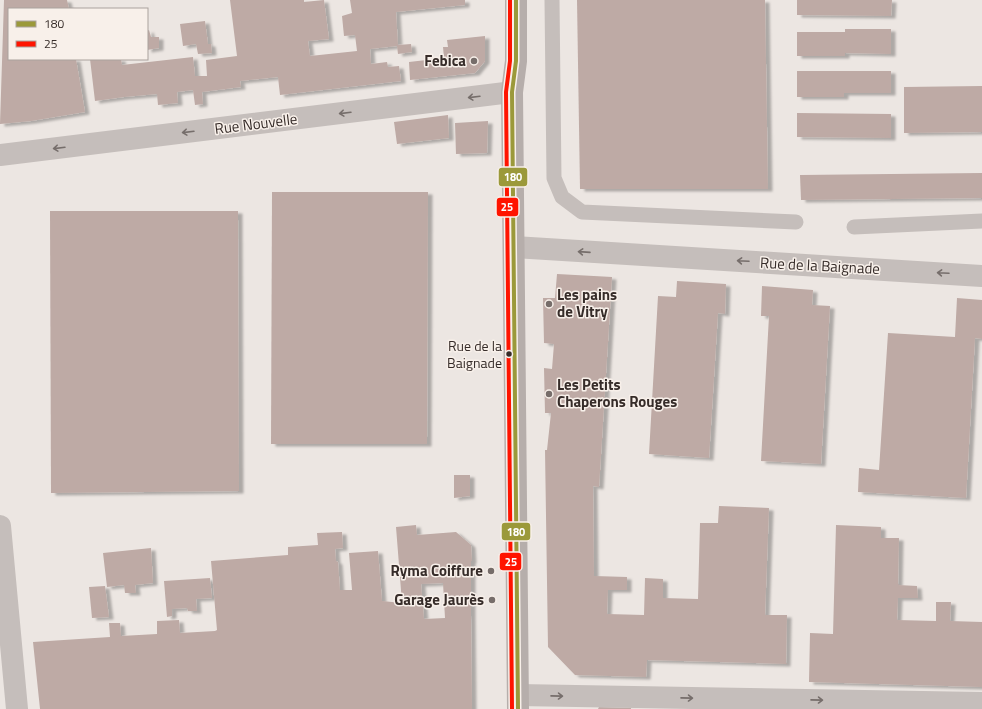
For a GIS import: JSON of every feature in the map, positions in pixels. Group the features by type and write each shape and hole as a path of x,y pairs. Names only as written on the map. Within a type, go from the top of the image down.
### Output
{"main road":[{"path":"516,0 516,60 512,92 523,704"}],"street":[{"name":"Rue Nouvelle","path":"0,155 512,92"},
{"name":"Rue de la Baignade","path":"514,248 982,276"},
{"path":"0,526 17,709"},
{"path":"523,704 909,706 982,703"}],"lane":[{"path":"552,0 554,178 562,198 582,212 796,222"},
{"path":"854,227 982,221"}],"building":[{"path":"4,0 67,0 69,8 8,8 8,60 76,60 85,112 31,121 0,124"},
{"path":"230,0 304,0 304,2 324,0 329,39 308,41 310,56 357,51 355,35 344,36 342,16 352,13 350,0 465,0 465,5 396,12 398,45 411,44 412,52 398,54 397,46 370,49 371,64 387,62 388,67 399,66 401,81 280,95 278,77 240,81 241,87 202,92 203,104 195,105 193,90 177,92 178,103 158,105 157,94 95,101 90,60 121,60 122,65 193,57 195,76 207,76 206,60 237,56"},
{"path":"577,0 765,0 768,189 580,189"},
{"path":"797,0 892,0 891,16 797,15"},
{"path":"205,21 208,44 211,44 212,53 198,54 196,44 183,46 180,24"},
{"path":"845,29 891,29 891,54 845,53 845,56 797,56 797,32 845,32"},
{"path":"148,30 151,37 159,37 159,48 148,50"},
{"path":"485,36 485,61 475,73 410,80 409,62 444,58 443,47 448,47 447,40"},
{"path":"797,71 891,71 891,93 844,93 844,97 797,97"},
{"path":"982,86 982,132 904,133 904,87"},
{"path":"797,113 891,114 891,138 797,137"},
{"path":"448,115 449,138 397,144 394,122"},
{"path":"488,121 487,153 456,154 455,123"},
{"path":"982,173 982,198 801,200 800,175"},
{"path":"272,192 428,192 427,444 271,444"},
{"path":"50,211 238,211 239,491 51,493"},
{"path":"557,274 612,277 599,487 593,486 594,576 627,577 627,590 608,590 607,614 644,615 645,578 663,579 663,598 698,599 700,523 718,523 719,506 769,508 765,615 787,615 786,664 647,660 646,677 575,675 548,647 545,450 547,450 551,413 545,413 544,368 552,369 554,344 544,343 543,298 555,298"},
{"path":"677,281 726,284 725,314 718,313 709,458 649,454 658,296 676,297"},
{"path":"762,286 813,290 812,305 830,306 821,464 761,461 769,316 761,316"},
{"path":"957,298 982,300 982,339 975,338 966,498 858,492 859,468 879,470 888,333 955,337"},
{"path":"454,475 470,475 470,496 454,498"},
{"path":"416,525 417,535 456,532 471,545 472,709 40,709 33,642 110,637 109,623 120,623 121,636 157,634 157,621 179,620 180,633 217,630 211,561 288,555 288,547 318,545 317,533 342,532 343,548 335,549 336,561 338,562 340,590 352,590 349,553 378,551 382,601 402,603 396,527","holes":["443,583 445,618 424,619 421,584"]},
{"path":"836,525 881,527 881,538 899,538 898,585 917,586 918,598 898,598 897,620 936,621 936,602 951,602 950,621 982,622 982,687 809,682 810,633 833,634"},
{"path":"151,548 153,583 135,585 136,593 125,593 124,585 107,587 103,553"},
{"path":"210,578 212,598 196,599 197,611 188,611 187,608 172,609 172,616 167,617 164,581"},
{"path":"105,586 109,617 92,618 89,587"},
{"path":"599,707 631,708 631,709 598,709"}],"transit line":[{"name":"25","path":"510,0 510,61 506,92 512,709"},
{"name":"180","path":"516,0 516,61 512,92 518,709"}],"place":[{"name":"Febica","path":"474,61"},
{"name":"Les pains de Vitry","path":"549,304"},
{"name":"Rue de la Baignade","path":"509,354"},
{"name":"Les Petits Chaperons Rouges","path":"549,394"},
{"name":"Ryma Coiffure","path":"491,571"},
{"name":"Garage Jaurès","path":"492,600"}]}
